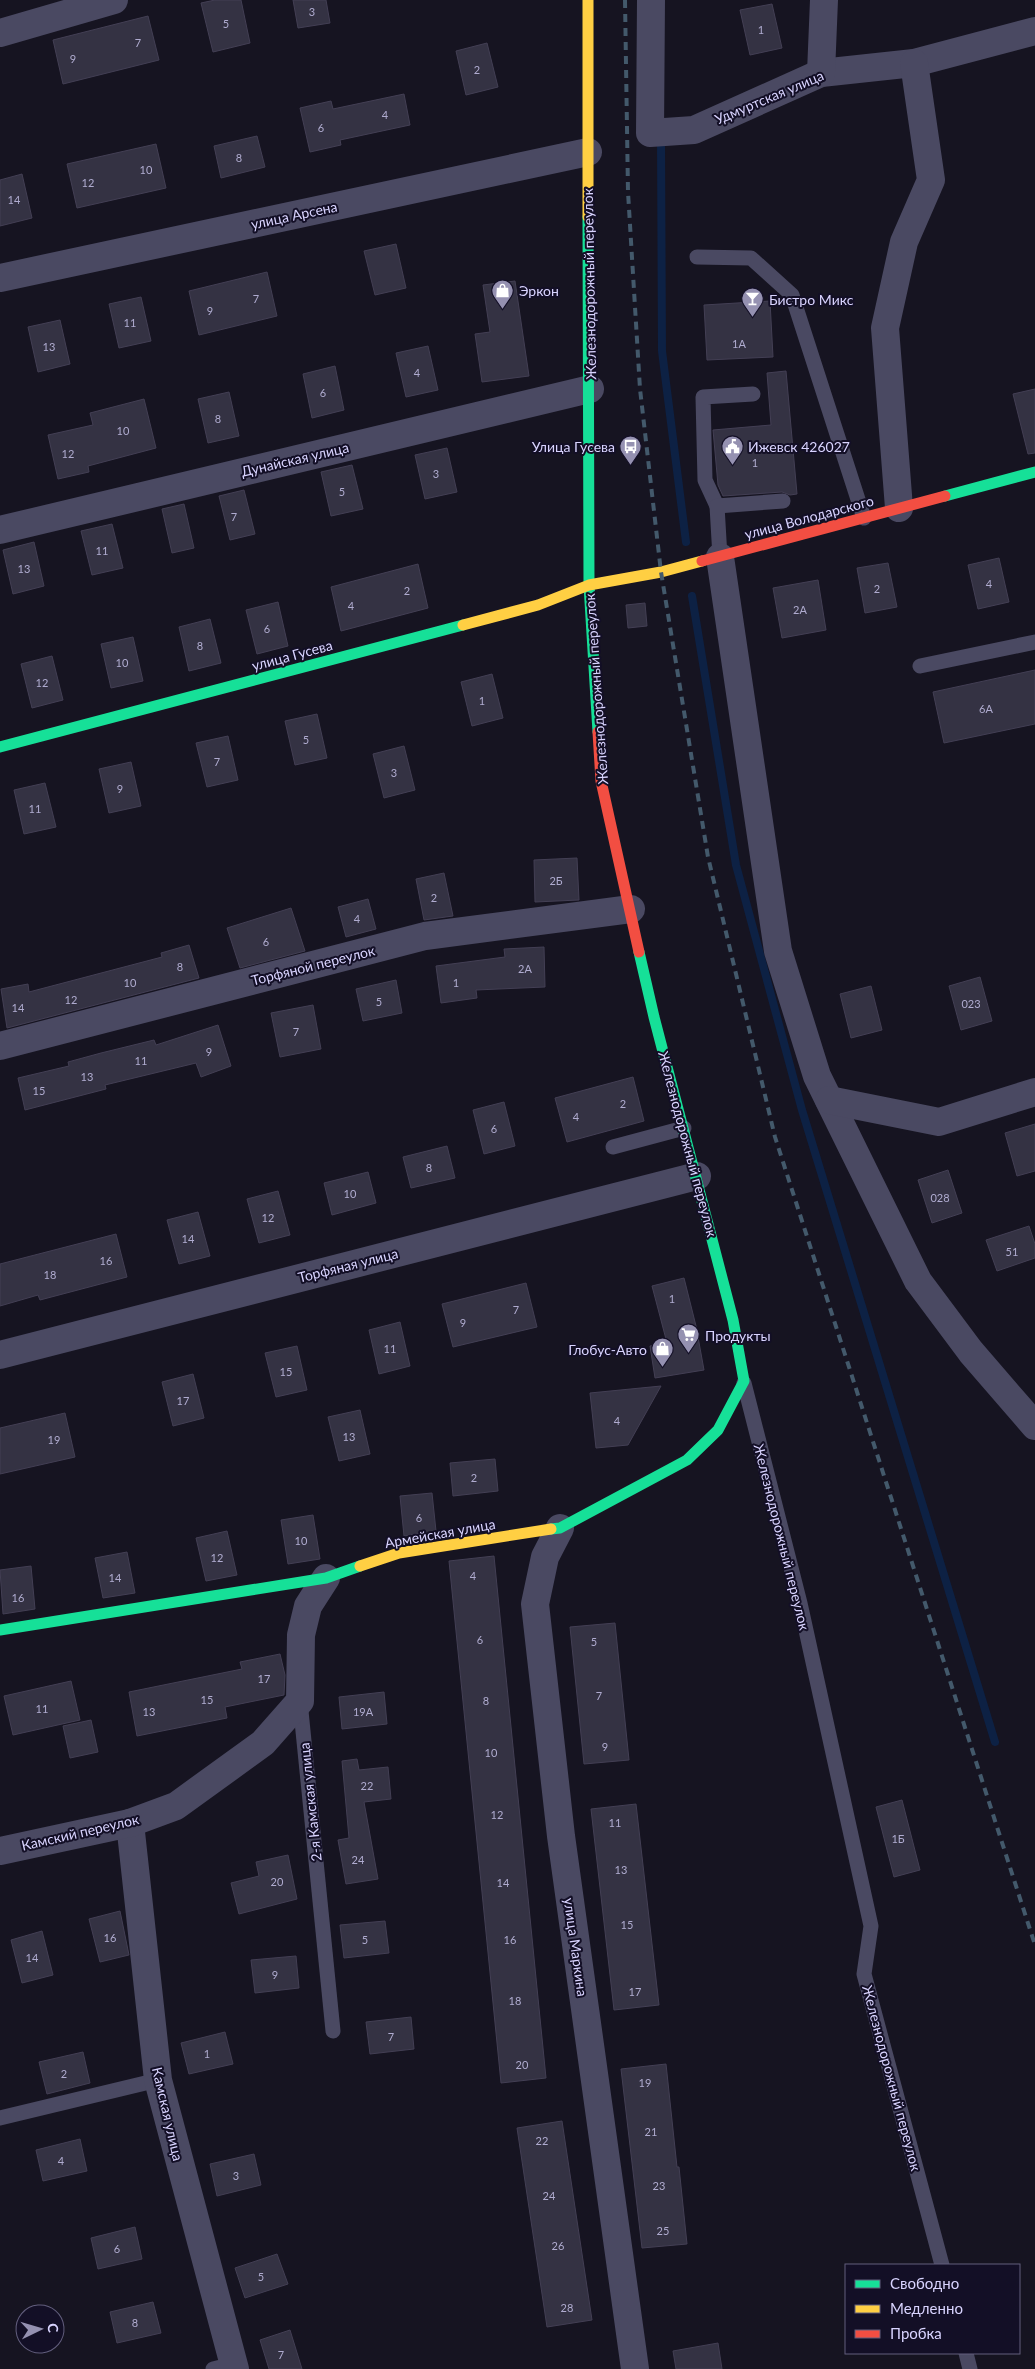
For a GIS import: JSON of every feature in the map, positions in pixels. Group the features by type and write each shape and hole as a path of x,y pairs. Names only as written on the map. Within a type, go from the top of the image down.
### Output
{"street":[{"path":"0,33 114,0"},
{"name":"Железнодорожный переулок","path":"588,0 589,585 601,780 654,1017 733,1320 744,1382"},
{"name":"Удмуртская улица","path":"651,0 650,133 694,130 821,73 914,63 1035,31"},
{"path":"821,73 824,0"},
{"path":"900,508 886,328 904,242 931,180 914,63"},
{"name":"улица Арсена","path":"0,278 588,152"},
{"name":"Дунайская улица","path":"0,530 590,388"},
{"name":"улица Володарского","path":"589,585 661,572 1035,472"},
{"path":"720,557 778,951 817,1076 918,1280 971,1352 1035,1426"},
{"name":"улица Гусева","path":"0,747 538,605 589,585"},
{"name":"Торфяной переулок","path":"0,1046 425,936 631,909"},
{"path":"829,1100 939,1122 1035,1092"},
{"name":"Торфяная улица","path":"0,1355 697,1176"},
{"name":"Армейская улица","path":"0,1630 326,1578 399,1553 560,1528 687,1460 718,1430 744,1382"},
{"name":"улица Маркина","path":"560,1528 545,1557 535,1604 561,1836 635,2369"},
{"name":"2-я Камская улица","path":"300,1701 301,1635 308,1606 326,1578"},
{"name":"Камский переулок","path":"0,1851 130,1823 176,1806 263,1743 300,1701"},
{"name":"Камская улица","path":"130,1823 158,2080 227,2367"}],"lane":[{"path":"697,257 751,258 792,295 864,518"},
{"path":"720,557 716,506 706,480 703,397 753,394"},
{"path":"716,506 783,500"},
{"path":"920,666 1035,642"},
{"path":"613,1147 684,1128"},
{"name":"Железнодорожный переулок","path":"744,1382 800,1603 872,1926 864,1974 942,2264"},
{"name":"2-я Камская улица","path":"300,1701 333,2031"},
{"path":"0,2118 158,2080"},
{"path":"966,2354 970,2369"}],"building":[{"path":"215,0 241,0 250,43 213,52 201,3"},
{"path":"293,0 326,0 330,23 298,28"},
{"path":"772,4 782,48 750,55 740,10"},
{"path":"148,16 159,60 63,84 53,40"},
{"path":"487,43 498,87 466,95 456,51"},
{"path":"404,94 410,125 340,140 341,145 310,152 300,108 331,101 333,109"},
{"path":"257,136 265,167 221,178 214,146"},
{"path":"156,144 166,188 77,208 67,164"},
{"path":"22,174 32,218 0,226 0,180"},
{"path":"396,244 406,288 375,295 364,251"},
{"path":"267,272 277,316 199,335 189,291"},
{"name":"Эркон","path":"515,281 529,376 482,382 475,334 490,332 483,285"},
{"path":"141,297 151,341 119,348 109,304"},
{"path":"770,301 773,357 707,360 704,305"},
{"path":"60,320 70,364 38,372 28,327"},
{"path":"428,346 438,390 406,397 396,353"},
{"path":"335,366 344,410 312,418 303,374"},
{"path":"786,371 797,494 790,495 782,492 723,496 718,485 713,430 771,425 767,373"},
{"path":"1035,389 1035,453 1028,454 1013,394"},
{"path":"229,392 239,436 208,443 198,399"},
{"path":"144,399 156,448 88,466 89,472 58,479 48,435 93,425 90,413"},
{"path":"447,448 457,492 425,499 415,455"},
{"path":"352,465 363,509 331,516 321,472"},
{"path":"244,490 255,534 230,540 219,496"},
{"path":"184,504 194,548 172,553 162,509"},
{"path":"112,524 123,568 92,575 81,531"},
{"path":"34,542 44,586 13,594 3,550"},
{"path":"999,558 1009,602 978,609 968,565"},
{"path":"888,563 897,607 865,613 857,568"},
{"path":"418,564 428,608 341,631 331,587"},
{"path":"818,580 826,630 782,638 773,588"},
{"path":"278,602 288,646 257,654 246,610"},
{"path":"645,603 647,626 628,628 626,605"},
{"path":"210,619 221,663 189,671 179,627"},
{"path":"133,637 143,681 111,688 101,644"},
{"path":"52,656 63,700 32,708 21,664"},
{"path":"1035,670 1035,724 944,743 933,692"},
{"path":"492,674 503,718 472,726 461,682"},
{"path":"317,714 327,758 295,765 285,721"},
{"path":"228,736 238,780 207,787 196,743"},
{"path":"404,746 415,790 384,798 373,754"},
{"path":"131,762 141,806 109,813 99,769"},
{"path":"45,783 56,827 24,834 14,790"},
{"path":"577,858 579,900 535,902 534,860"},
{"path":"444,873 453,916 424,920 416,879"},
{"path":"368,899 376,929 346,937 338,907"},
{"path":"291,908 305,951 240,968 227,928"},
{"path":"189,945 199,978 7,1028 1,989 28,984 29,992 162,957 161,953"},
{"path":"544,947 545,987 476,990 477,998 441,1003 436,966 505,957 504,949"},
{"path":"980,977 992,1021 961,1030 949,986"},
{"path":"396,980 402,1013 363,1021 356,989"},
{"path":"871,986 882,1030 851,1038 840,994"},
{"path":"313,1005 321,1049 280,1057 271,1013"},
{"path":"218,1025 231,1066 201,1077 196,1063 105,1085 106,1089 25,1110 18,1078 69,1066 68,1062 154,1040 156,1045"},
{"path":"633,1077 644,1121 567,1142 555,1098"},
{"path":"504,1102 515,1146 484,1154 473,1110"},
{"path":"1035,1124 1035,1171 1017,1176 1005,1133"},
{"path":"447,1146 455,1178 411,1188 403,1157"},
{"path":"948,1170 962,1213 932,1223 918,1180"},
{"path":"368,1172 376,1203 332,1215 324,1183"},
{"path":"278,1191 290,1235 259,1243 247,1199"},
{"path":"198,1212 210,1256 179,1264 167,1220"},
{"path":"1029,1226 1035,1244 1035,1258 997,1271 986,1240"},
{"path":"116,1234 127,1277 40,1300 38,1295 0,1306 0,1264"},
{"path":"684,1278 696,1326 704,1370 655,1378 650,1346 667,1343 652,1286"},
{"path":"526,1283 537,1327 453,1347 442,1304"},
{"path":"400,1322 410,1366 379,1374 369,1330"},
{"path":"297,1346 307,1390 276,1397 265,1353"},
{"path":"193,1374 204,1418 173,1426 162,1382"},
{"path":"661,1386 628,1445 596,1448 590,1393"},
{"path":"360,1410 370,1454 339,1461 328,1417"},
{"path":"65,1413 75,1457 0,1474 0,1428"},
{"path":"495,1459 498,1491 453,1496 450,1463"},
{"path":"432,1493 436,1531 404,1536 400,1496"},
{"path":"313,1515 320,1559 288,1564 281,1520"},
{"path":"227,1531 237,1575 206,1581 196,1538"},
{"path":"127,1552 135,1593 103,1598 95,1558"},
{"path":"494,1556 546,2078 501,2083 449,1561"},
{"path":"31,1566 35,1609 3,1614 0,1570"},
{"path":"615,1623 629,1760 584,1764 570,1627"},
{"path":"280,1654 285,1675 284,1695 225,1707 227,1718 137,1736 129,1692 242,1669 240,1662"},
{"path":"71,1681 80,1720 13,1735 4,1696"},
{"path":"384,1692 387,1724 342,1729 339,1697"},
{"path":"91,1720 98,1752 70,1758 63,1726"},
{"path":"357,1759 359,1770 388,1767 391,1799 364,1802 378,1879 346,1884 338,1840 349,1838 342,1761"},
{"path":"902,1800 920,1870 894,1877 876,1807"},
{"path":"636,1804 659,2005 614,2010 591,1809"},
{"path":"288,1855 297,1899 239,1914 231,1883 259,1876 256,1862"},
{"path":"120,1911 129,1955 100,1962 89,1919"},
{"path":"385,1921 389,1953 344,1958 340,1925"},
{"path":"42,1931 53,1975 22,1983 11,1940"},
{"path":"296,1956 299,1988 255,1993 251,1960"},
{"path":"411,2017 414,2049 370,2054 366,2022"},
{"path":"225,2032 233,2064 189,2074 181,2043"},
{"path":"83,2052 90,2083 47,2094 39,2062"},
{"path":"666,2064 687,2244 642,2248 621,2069"},
{"path":"562,2121 592,2320 547,2327 517,2128"},
{"path":"80,2139 87,2171 43,2181 36,2150"},
{"path":"254,2154 261,2185 217,2196 210,2164"},
{"path":"135,2227 142,2259 98,2269 91,2238"},
{"path":"277,2254 288,2284 245,2298 235,2268"},
{"path":"153,2302 161,2333 117,2343 110,2312"},
{"path":"290,2330 302,2369 269,2369 260,2340"},
{"path":"718,2343 722,2369 676,2369 673,2351"}],"waterway":[{"path":"661,141 662,351 686,542"},
{"path":"692,596 736,865 802,1110 995,1742"}],"railway":[{"path":"625,0 628,192 640,389 661,572 708,857 775,1137 1035,1945"}],"traffic: fast":[{"path":"588,217 589,585 598,732"},
{"path":"945,496 1035,472"},
{"path":"0,747 463,625"},
{"path":"551,1529 560,1528 687,1460 718,1430 744,1381 733,1320 654,1017 639,952"},
{"path":"0,1630 326,1578 360,1566"}],"traffic: slow":[{"path":"588,0 588,217"},
{"path":"463,625 538,605 589,585 661,572 702,561"},
{"path":"360,1566 399,1553 551,1529"}],"traffic: jam":[{"path":"702,561 945,496"},
{"path":"598,732 601,781 639,952"}],"place":[{"name":"Эркон","path":"503,309"},
{"name":"Бистро Микс","path":"753,318"},
{"name":"Улица Гусева","path":"631,465"},
{"name":"Ижевск 426027","path":"732,465"},
{"name":"Продукты","path":"689,1354"},
{"name":"Глобус-Авто","path":"663,1368"}]}
